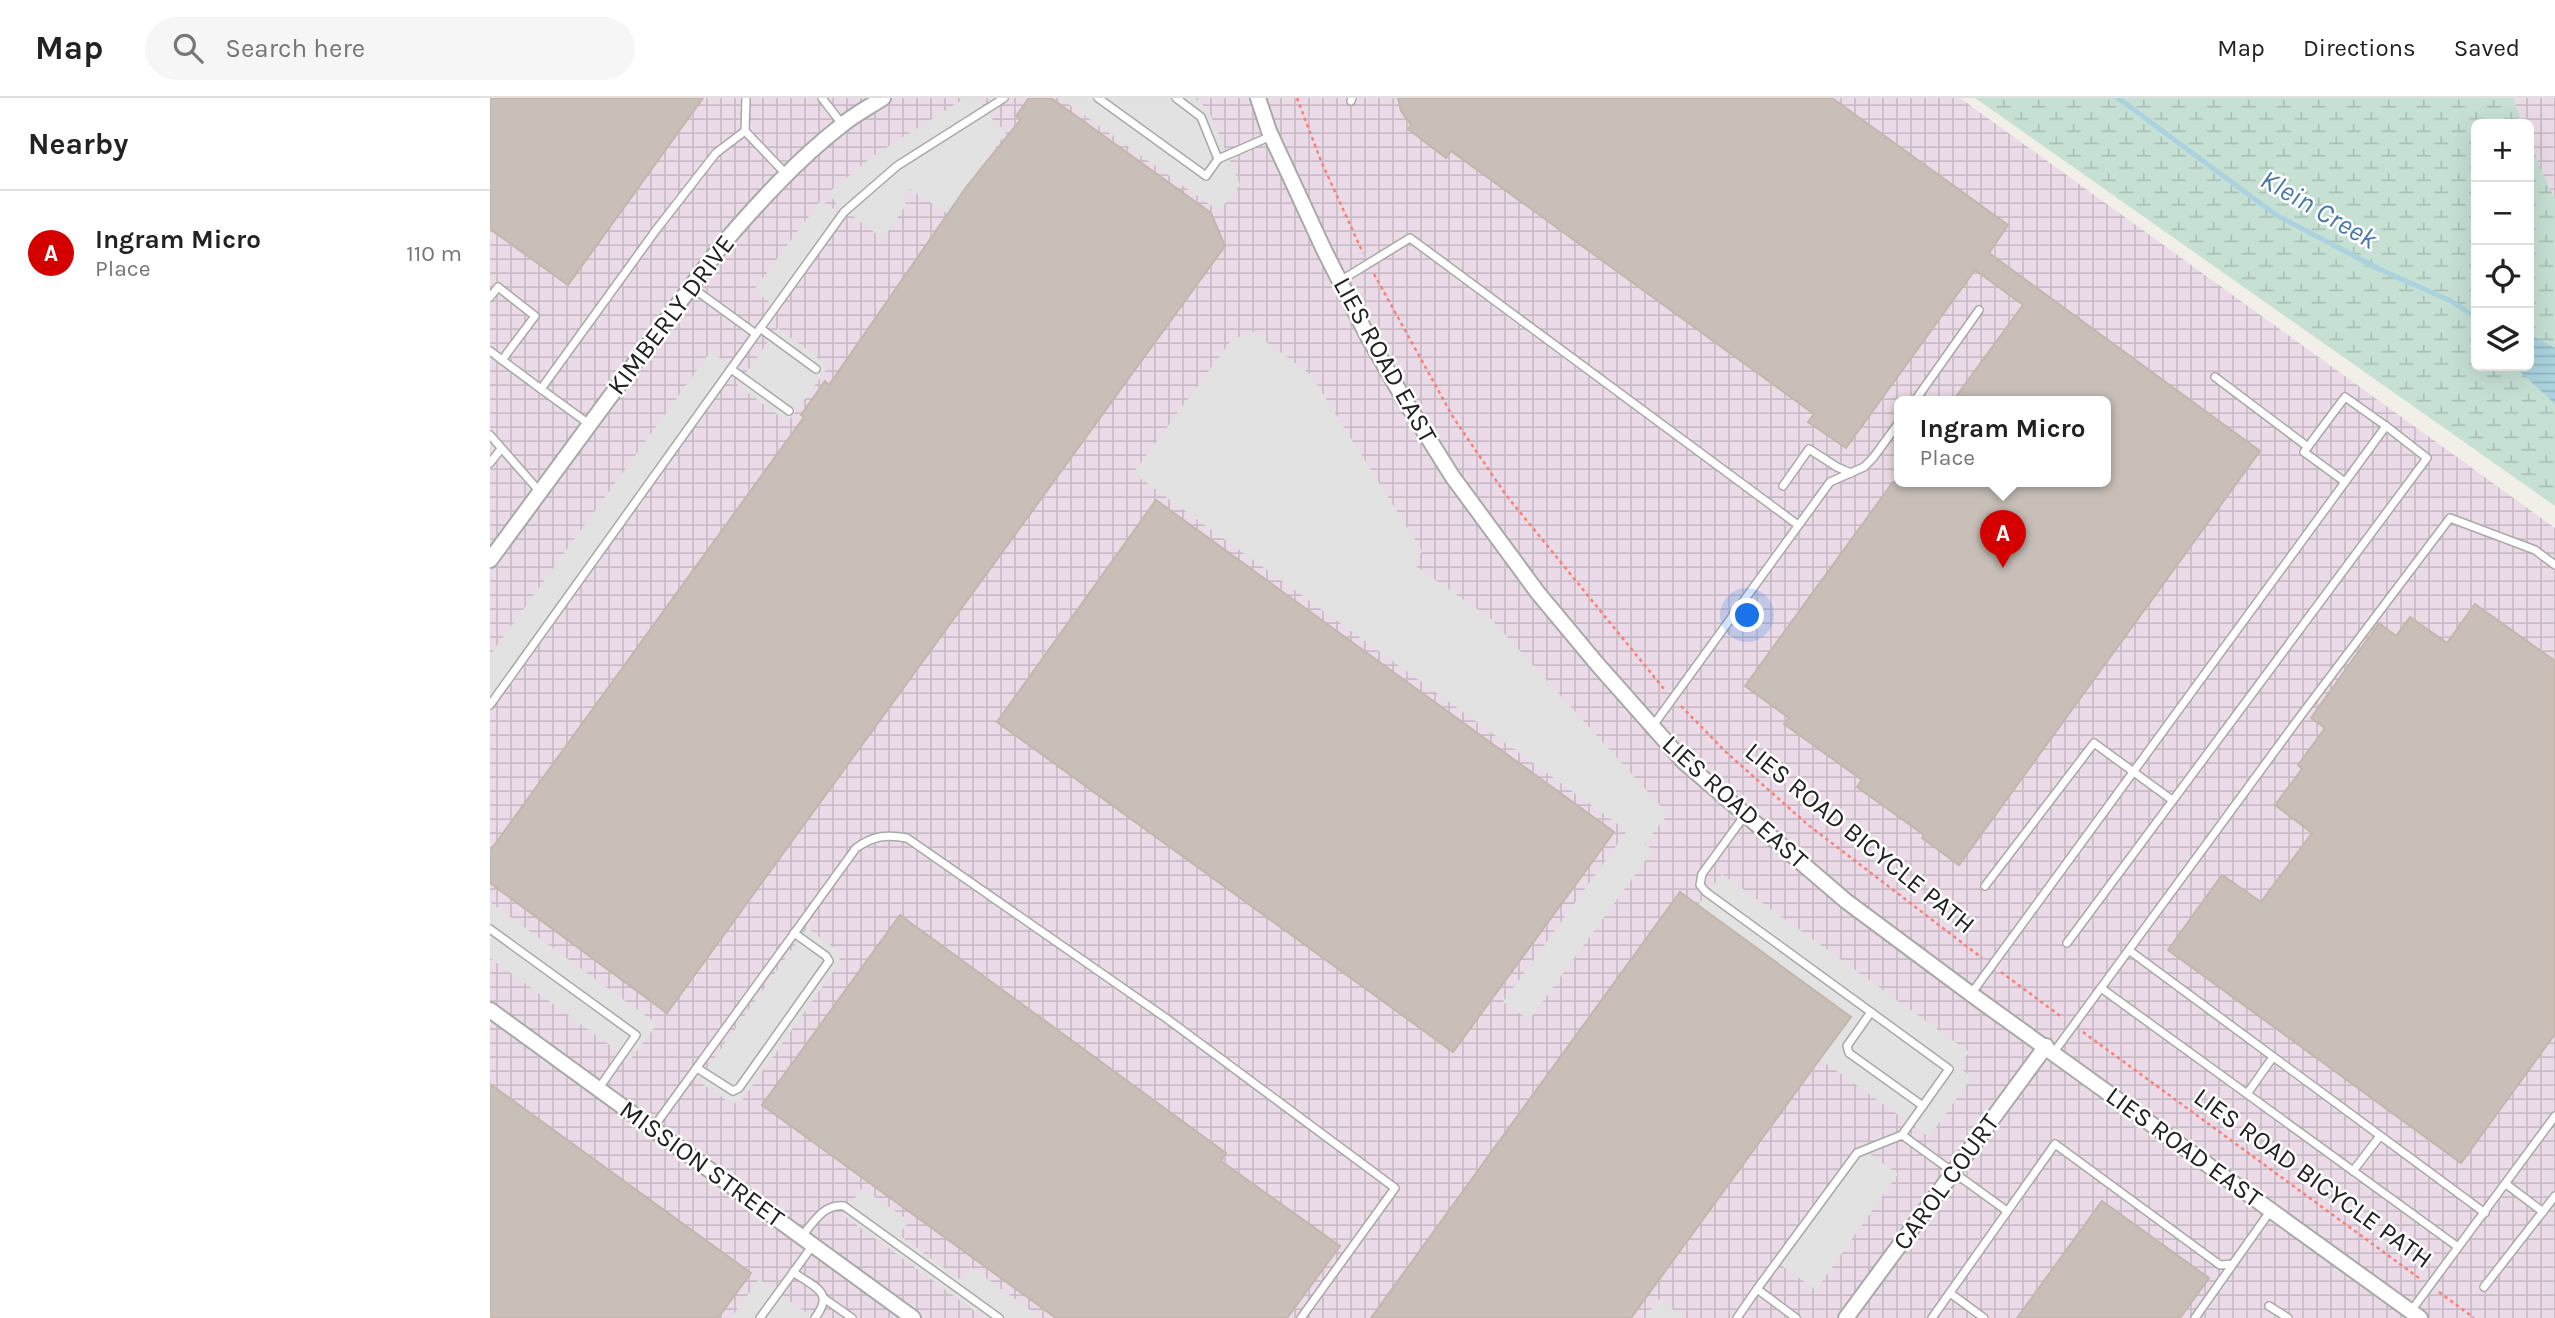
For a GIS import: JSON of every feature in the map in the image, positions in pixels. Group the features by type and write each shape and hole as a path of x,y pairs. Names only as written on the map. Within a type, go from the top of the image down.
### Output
{"street":[{"name":"KIMBERLY DRIVE","path":"490,560 690,286 756,205 842,124 883,98"},
{"name":"LIES ROAD EAST","path":"1258,98 1271,136 1340,281 1402,396 1474,508 1538,593 1684,762 1846,901 1970,994 2416,1315"},
{"name":"MISSION STREET","path":"490,1010 913,1318"},
{"name":"CAROL COURT","path":"1846,1318 1953,1172 2050,1049"}],"lane":[{"path":"746,98 745,131 787,176"},
{"path":"822,98 842,124"},
{"path":"490,705 844,212 897,166 1004,98"},
{"path":"1098,98 1206,176 1218,159 1271,136"},
{"path":"1176,98 1201,117 1218,159"},
{"path":"541,389 656,230 716,153 745,131"},
{"path":"1340,281 1410,238 1798,525"},
{"path":"690,286 816,369"},
{"path":"490,297 498,287 535,316 502,360"},
{"path":"1918,396 1979,310"},
{"path":"490,351 589,424"},
{"path":"731,369 789,411"},
{"path":"2215,377 2308,447"},
{"path":"2067,943 2427,457 2345,397 2304,452 2345,482"},
{"path":"1970,994 2386,426"},
{"path":"1653,727 1830,482 1864,467 1894,429"},
{"path":"490,435 540,492"},
{"path":"490,463 501,449"},
{"path":"1783,486 1809,449 1852,473"},
{"path":"2050,1049 2073,1026 2130,951 2299,718 2450,518 2535,550 2555,565"},
{"path":"1985,886 2095,743 2172,800"},
{"path":"1737,1318 1857,1153 1902,1135 1949,1069 1700,885 1702,874 1745,815"},
{"path":"653,1129 856,848 880,835 907,838 1143,1002 1395,1188 1301,1318"},
{"path":"490,929 636,1035 598,1089"},
{"path":"697,1068 725,1088 733,1091 739,1088 829,961 794,933"},
{"path":"2130,951 2484,1213"},
{"path":"2101,988 2458,1247"},
{"path":"1871,1012 1847,1046 1849,1053 1923,1106"},
{"path":"2247,1094 2273,1057"},
{"path":"2416,1315 2430,1286 2555,1116"},
{"path":"1902,1135 2007,1211"},
{"path":"2353,1171 2380,1136"},
{"path":"1932,1318 2055,1144 2220,1265 2233,1264"},
{"path":"2506,1184 2543,1212"},
{"path":"2484,1287 2555,1196"},
{"path":"760,1318 793,1272 826,1208 834,1205 844,1206 999,1318"},
{"path":"2195,1318 2271,1210"},
{"path":"793,1272 852,1318"},
{"path":"1758,1289 1796,1318"},
{"path":"1950,1293 1984,1318"},
{"path":"815,1318 824,1306 825,1299"},
{"path":"2269,1306 2288,1318"}],"path":[{"name":"LIES ROAD BICYCLE PATH","path":"1297,98 1321,161 1368,263 1453,417 1506,495 1657,682 1727,753 1807,824 2073,1026 2474,1318"}],"shaded area":[{"path":"490,98 1960,98 2555,528 2555,1318 490,1318"},
{"path":"965,98 978,98 995,123 1007,131 948,214 910,189 904,196 906,205 883,239 837,204 828,193 873,156"},
{"path":"1060,98 1194,98 1208,109 1240,185 1217,210"},
{"path":"2513,98 2555,98 2555,200 2534,152 2534,119 2521,119"},
{"path":"821,200 842,215 776,306 753,291"},
{"path":"778,328 829,366 788,422 737,385"},
{"path":"1252,331 1311,375 1422,551 1414,565 1491,619 1668,814 1645,844 1653,850 1529,1020 1503,1002 1627,831 1133,473 1231,341"},
{"path":"711,351 732,367 490,705 490,655"},
{"path":"1722,874 1969,1052 1958,1067 1972,1077 1929,1137 1820,1059 1850,1018 1698,905"},
{"path":"490,902 657,1024 630,1060 490,958"},
{"path":"807,928 838,951 840,962 742,1100 732,1104 698,1081"},
{"path":"1864,1150 1898,1174 1816,1290 1778,1263 1857,1153"},
{"path":"862,1188 909,1221 899,1235 961,1280 971,1267 1041,1318 984,1318 843,1215"},
{"path":"759,1279 814,1318 731,1318"},
{"path":"1659,1299 1684,1318 1645,1318"}],"green space":[{"path":"1975,98 2513,98 2521,119 2471,119 2471,371 2534,371 2534,152 2555,200 2555,506"}],"water":[{"path":"2534,337 2555,348 2555,404 2519,371 2534,371"}],"building":[{"path":"490,98 703,98 568,285 490,229"},
{"path":"1029,98 1051,98 1211,213 1225,246 667,1013 490,883 490,851 804,417 801,415 825,381 829,385 967,186 1021,119 1016,116"},
{"path":"1398,98 1832,98 2008,225 1989,253 2260,451 1959,865 1922,838 1924,835 1857,787 1862,780 1784,724 1789,718 1745,686 1893,482 1894,487 2111,487 2111,396 1956,396 2023,305 1975,270 1846,448 1808,422 1814,414 1451,151 1446,158 1408,129 1411,125 1401,111"},
{"path":"1156,500 1614,832 1453,1052 997,722"},
{"path":"2475,604 2555,661 2555,1034 2461,1163 2168,950 2222,875 2261,902 2312,833 2275,805 2302,769 2298,765 2325,728 2311,718 2379,623 2396,636 2410,617 2447,643"},
{"path":"1680,892 1851,1017 1631,1318 1371,1318"},
{"path":"900,915 1226,1153 1221,1161 1340,1246 1287,1318 1056,1318 762,1105"},
{"path":"490,1084 751,1273 718,1318 490,1318"},
{"path":"2102,1201 2209,1278 2180,1318 2017,1318"}],"waterway":[{"name":"Klein Creek","path":"2118,98 2276,215 2379,269 2451,301 2471,314"}],"place":[{"name":"Ingram Micro","path":"2003,568"}]}
